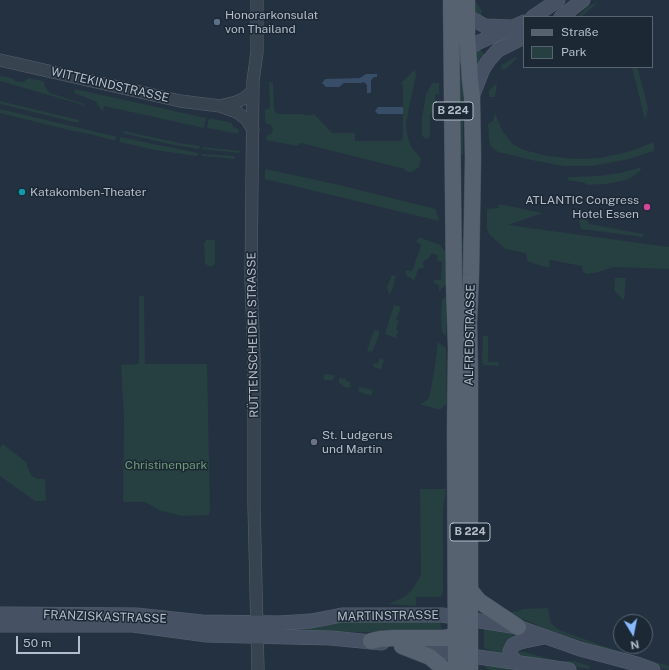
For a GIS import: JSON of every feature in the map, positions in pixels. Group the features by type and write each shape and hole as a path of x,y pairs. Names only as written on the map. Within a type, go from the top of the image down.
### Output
{"main road":[{"name":"ALFREDSTRASSE","path":"451,0 456,348 455,431 466,621 465,659 456,670"},
{"name":"ALFREDSTRASSE","path":"465,659 457,636 466,621 470,590 469,323 473,158 472,97 468,49 467,0"},
{"path":"534,16 558,0"},
{"path":"562,16 583,0"},
{"path":"467,16 486,26 519,24"},
{"path":"453,70 468,49 480,41 519,24"},
{"path":"472,97 483,69 489,60 498,50 523,38"},
{"path":"470,590 479,601 518,627"},
{"name":"FRANZISKASTRASSE","path":"0,614 136,615 258,629"},
{"name":"MARTINSTRASSE","path":"258,629 342,615 442,615 466,621 518,627 545,637 653,670"},
{"name":"FRANZISKASTRASSE","path":"0,625 133,626 152,627 207,635 258,629"},
{"name":"MARTINSTRASSE","path":"258,629 331,638 371,641 465,659 516,662 569,670"},
{"path":"371,641 380,639 440,639 457,636"},
{"path":"516,662 511,656 510,651 513,645 520,642 545,637"},
{"path":"402,646 425,655 445,670"}],"street":[{"name":"RÜTTENSCHEIDER STRASSE","path":"257,0 256,52 253,72 252,280 254,359 254,498 258,670"},
{"name":"WITTEKINDSTRASSE","path":"0,60 180,101 220,106 237,112 247,120 253,131"},
{"name":"WITTEKINDSTRASSE","path":"220,106 244,99 253,91"}],"green space":[{"path":"476,2 482,11 480,19 474,14 474,4"},
{"path":"598,2 582,16 578,16 590,5"},
{"path":"479,48 485,55 475,72 473,54"},
{"path":"515,57 517,58 506,69 501,69 502,65"},
{"path":"632,68 637,68 648,108 645,120"},
{"path":"415,69 416,76 406,125 408,138 412,148 421,158 419,167 411,172 405,171 405,169 301,143 297,146 266,140 267,135 271,134 273,129 270,124 267,124 265,121 265,110 270,108 269,82 273,82 274,110 277,114 314,114 332,133 355,133 355,141 401,141 403,137 403,85 401,83"},
{"path":"462,72 463,155 457,153 458,81"},
{"path":"0,76 12,78 15,81 20,82 24,82 28,78 43,81 50,93 84,104 84,107 83,105 0,81"},
{"path":"432,83 439,83 439,94 435,94 435,105 439,105 439,113 430,113 430,135 429,138 426,139 422,134 422,118 426,94"},
{"path":"497,83 495,97 489,97 489,90"},
{"path":"75,89 206,118 204,128 104,106 103,112 96,102 74,93"},
{"path":"0,101 79,120 78,123 0,104"},
{"path":"0,109 117,137 115,140 112,140 73,131 0,113"},
{"path":"495,113 502,130 513,144 524,150 543,155 574,159 600,158 628,152 654,142 654,151 625,160 592,166 564,166 531,160 498,152 491,147 489,141 488,124 493,121"},
{"path":"209,118 232,123 233,127 238,129 239,134 207,128"},
{"path":"124,131 200,146 199,149 169,144 123,133"},
{"path":"120,137 198,153 198,155 196,156 155,150 120,142"},
{"path":"203,147 240,151 240,153 202,149"},
{"path":"202,154 234,156 235,159 202,156"},
{"path":"641,168 640,171 626,180 605,184 587,185 585,183 567,180 569,177 599,176"},
{"path":"265,169 335,184 436,209 439,221 265,179"},
{"path":"499,204 543,213 508,225 669,247 669,269 614,267 587,274 583,272 582,266 550,260 550,268 529,262 527,260 526,253 505,249 489,234 487,229 487,209 498,208"},
{"path":"582,208 583,217 590,224 643,234 643,237 581,229 576,210"},
{"path":"419,237 440,245 445,251 446,285 439,291 439,285 434,283 434,280 441,280 442,262 437,261 438,255 432,253 428,259 422,263 425,268 419,268 414,280 407,276 405,272 406,270 412,271 421,246 416,242"},
{"path":"459,238 463,238 464,314 462,314"},
{"path":"206,240 215,240 215,263 211,267 205,264 204,243"},
{"path":"392,275 396,276 391,293 389,294 387,287"},
{"path":"615,278 626,278 624,301 614,290"},
{"name":"Christinenpark","path":"139,296 144,296 145,364 207,364 209,515 182,516 159,510 145,502 123,502 124,419 121,365 139,364"},
{"path":"446,296 446,336 442,332 441,316 442,300"},
{"path":"394,305 401,307 396,320 399,321 396,329 398,331 396,338 385,334"},
{"path":"374,330 379,331 379,335 372,352 367,351"},
{"path":"483,336 488,336 488,362 499,362 498,366 484,365 482,362"},
{"path":"438,342 446,348 447,403 441,409 420,404 429,398"},
{"path":"380,358 384,360 381,369 373,366 374,363 377,364"},
{"path":"325,374 334,375 335,377 333,380 325,380 323,378"},
{"path":"339,378 346,379 346,381 350,382 350,387 348,388 339,383"},
{"path":"359,387 373,390 371,396 358,391"},
{"path":"3,444 26,462 31,475 37,479 45,479 46,501 35,501 0,476 0,448"},
{"path":"420,489 446,489 443,511 443,591 441,597 416,597 416,606 388,604 404,597 412,590 421,575"},
{"path":"548,608 551,623 559,630 613,649 613,651 546,629 506,612 517,612 523,609"},
{"path":"343,618 440,620 442,632 276,632 276,629 305,629 321,626"},
{"path":"484,627 511,633 520,637 507,655 494,652 484,648"},
{"path":"514,652 524,652 559,661 574,661 590,666 589,669 516,657"},
{"path":"621,654 629,654 669,666 669,670"},
{"path":"484,662 536,670 489,670 485,666"}],"water":[{"path":"366,74 377,74 377,77 374,77 371,80 370,93 367,93 367,85 364,82 344,83 339,87 326,87 322,83 325,79 360,78"},
{"path":"378,107 403,107 403,114 378,114 375,111"}],"place":[{"name":"Honorarkonsulat von Thailand","path":"217,22"},
{"name":"Katakomben-Theater","path":"22,192"},
{"name":"ATLANTIC Congress Hotel Essen","path":"647,207"},
{"name":"St. Ludgerus und Martin","path":"314,442"}]}
